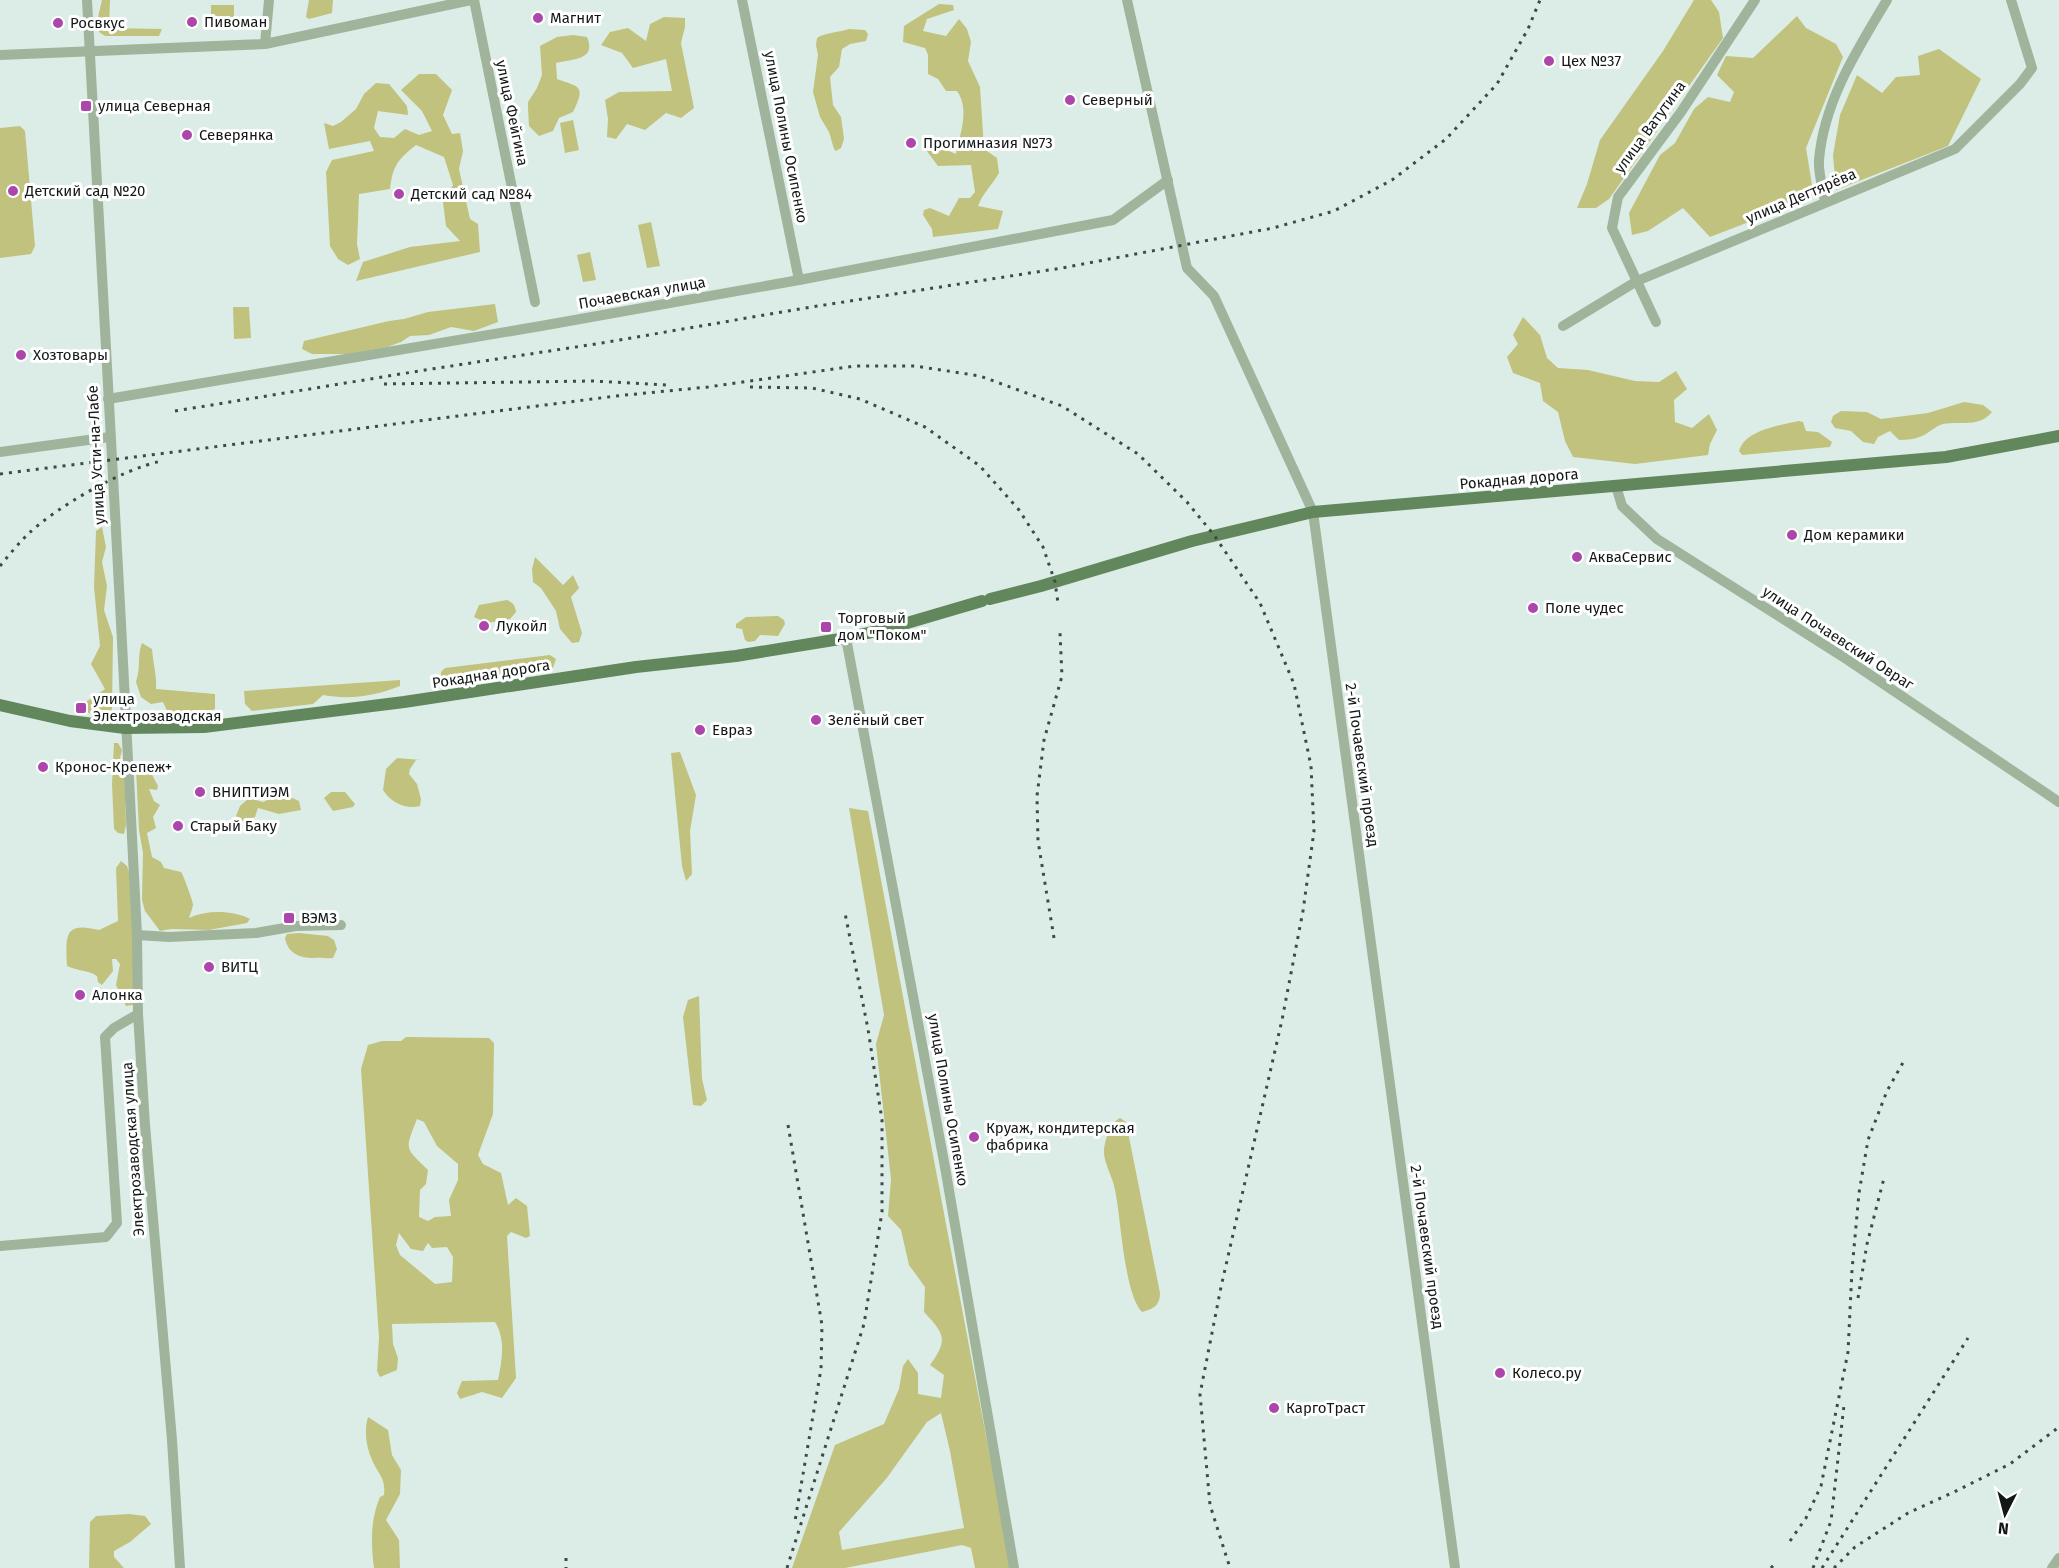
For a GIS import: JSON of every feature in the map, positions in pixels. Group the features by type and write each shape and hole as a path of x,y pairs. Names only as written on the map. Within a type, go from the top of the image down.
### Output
{"main road":[{"name":"Рокадная дорога","path":"0,705 70,722 125,728 204,727 404,702 641,666 736,656 846,638 1041,586 1192,541 1313,512 1946,457 2059,436"}],"street":[{"name":"улица Усти-на-Лабе","path":"87,0 121,613 125,728"},
{"path":"265,44 270,0"},
{"path":"0,55 265,44 473,0"},
{"name":"улица Фейгина","path":"473,0 535,302"},
{"name":"улица Полины Осипенко","path":"742,0 799,280"},
{"name":"2-й Почаевский проезд","path":"1127,0 1187,268 1214,296 1313,512 1455,1568"},
{"name":"улица Ватутина","path":"1656,322 1612,228 1618,197 1681,112 1755,0"},
{"path":"1826,201 1818,162 1828,113 1851,61 1887,0"},
{"name":"улица Дегтярёва","path":"1563,326 1637,280 1955,149 2020,84 2032,68 2011,0"},
{"name":"Почаевская улица","path":"108,399 541,326 1113,220 1168,180"},
{"path":"0,452 110,437"},
{"name":"улица Почаевский Овраг","path":"1616,486 1622,506 1657,539 1848,660 1870,677 2059,802"},
{"name":"улица Полины Осипенко","path":"846,638 945,1167 1014,1568"},
{"name":"Электрозаводская улица","path":"125,728 137,935 138,1014 180,1568"},
{"path":"137,935 169,937 256,933 296,926 341,925"},
{"path":"0,1246 106,1237 117,1223 105,1037 114,1028 138,1014"},
{"path":"2052,1568 2059,1558"}],"green space":[{"path":"102,0 110,0 109,28 162,29 159,36 105,36 99,32 98,17"},
{"path":"309,0 333,0 332,13 309,19 306,17"},
{"path":"1694,0 1711,0 1719,12 1723,38 1609,199 1596,208 1577,208 1600,140 1663,51"},
{"path":"939,4 953,5 954,10 927,19 923,31 946,36 959,19 967,29 971,42 968,61 980,87 984,149 997,158 999,173 978,206 1003,211 998,229 933,237 932,229 923,215 924,210 930,208 949,216 959,198 970,198 975,192 971,165 938,166 926,150 927,147 939,147 956,154 963,122 961,98 957,91 946,91 938,79 928,74 928,55 925,48 903,42 904,26"},
{"path":"211,5 234,5 234,25 211,25"},
{"path":"1797,16 1806,28 1836,44 1843,57 1806,148 1814,197 1710,237 1683,208 1648,231 1632,235 1629,213 1660,155 1675,143 1694,109 1708,97 1730,102 1734,92 1717,75 1726,56 1753,58"},
{"path":"664,17 685,18 681,43 694,108 681,118 666,113 645,130 627,124 616,139 607,137 608,119 605,100 619,92 672,91 666,59 633,68 622,53 601,45 610,32 628,28 646,41 650,24"},
{"path":"849,29 865,30 868,34 866,41 850,44 842,49 839,67 830,77 833,105 841,117 844,139 841,148 836,151 820,117 813,92 818,55 816,45 817,38 820,36"},
{"path":"573,35 587,37 589,50 582,57 556,63 557,79 576,86 580,92 579,97 573,112 559,118 553,131 539,136 529,126 528,102 542,75 540,46 557,37"},
{"path":"1939,49 1981,79 1948,146 1836,190 1833,155 1840,115 1857,75 1882,93 1896,77 1920,75 1918,56"},
{"path":"419,74 436,74 452,90 443,115 452,134 460,133 463,151 459,169 470,219 478,224 480,252 356,281 363,262 410,247 460,241 446,226 443,202 453,185 444,157 416,145 397,164 390,189 359,194 357,244 360,259 348,265 338,259 330,246 326,172 332,160 374,151 370,141 329,149 324,123 333,126 341,122 356,109 364,94 376,83 389,84 407,106 408,115 378,111 374,128 380,137 394,138 405,129 419,135 432,131 422,111 401,90"},
{"path":"573,120 579,150 565,153 560,123"},
{"name":"Детский сад №20","path":"20,126 25,131 35,246 31,254 0,258 0,128"},
{"path":"651,222 660,266 647,268 638,225"},
{"path":"590,252 596,280 583,282 577,255"},
{"path":"495,304 498,322 474,331 451,327 429,335 410,336 387,347 347,354 312,354 302,349 304,341 389,321 428,312"},
{"path":"233,307 249,307 251,338 234,339"},
{"path":"1523,317 1540,335 1547,358 1558,368 1588,370 1635,381 1659,382 1676,371 1687,389 1674,400 1675,422 1692,428 1709,414 1717,430 1710,444 1708,455 1635,464 1573,457 1565,441 1558,412 1543,401 1540,383 1513,373 1507,357 1518,344 1513,335"},
{"path":"1964,402 1983,405 1992,412 1975,422 1937,426 1922,436 1911,439 1899,440 1890,431 1878,437 1874,444 1863,442 1851,431 1835,428 1831,422 1833,416 1841,411 1867,412 1881,419 1928,413"},
{"path":"1799,421 1803,422 1806,431 1818,432 1832,442 1830,447 1742,455 1739,451 1748,438 1756,433"},
{"path":"102,527 106,547 102,562 107,586 104,610 113,637 112,709 109,714 96,716 77,708 105,689 91,664 100,646 94,587 96,531"},
{"path":"535,557 563,585 573,575 579,588 571,597 582,633 579,642 572,643 560,629 556,611 541,588 533,582 532,569"},
{"path":"507,600 513,604 516,612 510,619 487,623 474,617 479,605"},
{"path":"778,616 784,620 785,624 778,636 760,635 755,641 748,642 745,640 742,629 736,628 736,624 746,617"},
{"path":"142,643 152,649 156,689 215,694 215,709 196,716 168,713 163,702 151,704 141,697 136,682"},
{"path":"550,655 556,659 553,668 446,683 441,680 441,672 445,668"},
{"path":"400,680 400,686 381,692 352,697 323,695 313,704 252,711 245,704 244,691"},
{"path":"114,743 118,743 122,750 120,758 124,766 126,825 124,834 114,829 112,784"},
{"path":"680,752 696,795 690,831 692,874 686,881 682,866 671,753"},
{"path":"397,758 421,760 416,760 409,774 417,784 421,799 420,806 409,807 399,804 383,790 386,769"},
{"path":"139,764 149,769 158,786 157,790 149,789 154,801 160,805 153,817 156,828 147,833 152,857 161,862 164,868 181,872 193,904 189,918 220,912 250,919 247,923 209,930 160,931 145,911 142,900 143,853 139,830 136,769"},
{"path":"331,792 345,792 355,804 353,807 333,811 324,798"},
{"path":"276,796 288,796 299,801 301,810 279,814 258,808 255,817 242,821 236,816 240,806 249,798 263,802"},
{"path":"849,808 868,811 1011,1568 975,1568 971,1548 962,1545 845,1568 792,1568 835,1445 884,1424 899,1389 903,1366 908,1359 918,1373 918,1394 941,1398 944,1375 930,1365 940,1349 942,1337 924,1312 925,1287 909,1265 901,1230 888,1216 891,1179 876,1044 884,1015","holes":["941,1413 964,1528 842,1550 839,1532 886,1479 927,1422"]},
{"path":"121,861 127,866 131,878 136,997 133,1005 126,1006 116,985 120,964 116,959 112,959 113,971 102,985 94,974 67,966 69,933 79,928 99,930 118,921 116,868"},
{"path":"287,934 328,936 334,940 337,949 333,958 309,958 295,954 289,948 285,938"},
{"path":"699,996 702,1079 707,1100 701,1106 693,1105 683,1017 688,1000"},
{"path":"406,1037 489,1038 494,1043 493,1114 478,1155 483,1164 501,1173 508,1205 516,1198 527,1206 530,1236 526,1238 511,1232 507,1236 516,1378 502,1398 482,1392 460,1399 457,1393 462,1381 498,1380 502,1343 495,1322 392,1324 393,1344 398,1358 397,1370 380,1377 377,1371 379,1338 361,1069 368,1045 382,1041 401,1041","holes":["417,1119 424,1122 437,1146 458,1164 458,1180 449,1200 451,1216 435,1217 428,1221 419,1217 420,1190 426,1184 428,1170 414,1157 409,1148 410,1137","399,1233 411,1249 423,1251 428,1243 432,1248 447,1247 453,1257 452,1282 435,1284 400,1255 396,1245"]},
{"path":"1120,1118 1126,1122 1160,1293 1159,1301 1155,1306 1142,1312 1136,1303 1127,1273 1115,1190 1104,1155 1109,1131"},
{"path":"368,1417 388,1430 392,1455 401,1470 400,1494 386,1520 399,1540 400,1568 374,1568 373,1523 380,1497 384,1495 384,1489 383,1480 372,1460 367,1444"},
{"path":"129,1514 145,1516 151,1524 130,1542 114,1551 114,1557 124,1568 89,1568 90,1522 96,1516"}],"railway":[{"path":"175,411 1062,268 1273,228 1334,211 1392,180 1446,139 1497,84 1528,29 1540,0"},
{"path":"0,474 616,396 708,387 855,366 915,366 980,376 1062,406 1138,454 1187,502 1214,535 1260,603 1294,684 1311,766 1314,831 1303,911 1282,1020 1221,1287 1200,1394 1210,1505 1230,1568"},
{"path":"384,384 593,381 666,385"},
{"path":"750,387 812,388 860,399 925,427 980,466 1019,510 1043,547 1055,582 1058,603"},
{"path":"0,566 28,534 56,512 110,480 162,461"},
{"path":"1054,938 1038,841 1037,796 1044,740 1062,676 1060,633"},
{"path":"787,1568 864,1324 882,1212 882,1120 868,1029 845,913"},
{"path":"1790,1541 1806,1518 1821,1486 1848,1352 1859,1193 1868,1140 1887,1091 1905,1059"},
{"path":"788,1125 822,1325 821,1369 795,1521"},
{"path":"1858,1298 1867,1244 1884,1178"},
{"path":"1822,1568 1968,1338"},
{"path":"1813,1568 1831,1521 1844,1405"},
{"path":"1834,1568 1855,1547 1908,1513 2010,1464 2059,1427"},
{"path":"566,1558 566,1568"},
{"path":"1771,1568 1776,1562"}],"place":[{"name":"Магнит","path":"538,18"},
{"name":"Пивоман","path":"192,22"},
{"name":"Росвкус","path":"58,23"},
{"name":"Цех №37","path":"1549,61"},
{"name":"Северный","path":"1070,100"},
{"name":"улица Северная","path":"86,106"},
{"name":"Северянка","path":"187,135"},
{"name":"Прогимназия №73","path":"911,143"},
{"name":"Детский сад №20","path":"13,191"},
{"name":"Детский сад №84","path":"399,194"},
{"name":"Хозтовары","path":"21,355"},
{"name":"Дом керамики","path":"1792,535"},
{"name":"АкваСервис","path":"1577,557"},
{"name":"Поле чудес","path":"1533,608"},
{"name":"Лукойл","path":"484,626"},
{"name":"Торговый дом \"Поком\"","path":"826,627"},
{"name":"улица Электрозаводская","path":"81,708"},
{"name":"Зелёный свет","path":"816,720"},
{"name":"Евраз","path":"700,730"},
{"name":"Кронос-Крепеж+","path":"43,767"},
{"name":"ВНИПТИЭМ","path":"200,792"},
{"name":"Старый Баку","path":"178,826"},
{"name":"ВЭМЗ","path":"289,918"},
{"name":"ВИТЦ","path":"209,967"},
{"name":"Алонка","path":"80,995"},
{"name":"Круаж, кондитерская фабрика","path":"974,1137"},
{"name":"Колесо.ру","path":"1500,1373"},
{"name":"КаргоТраст","path":"1274,1408"}]}
